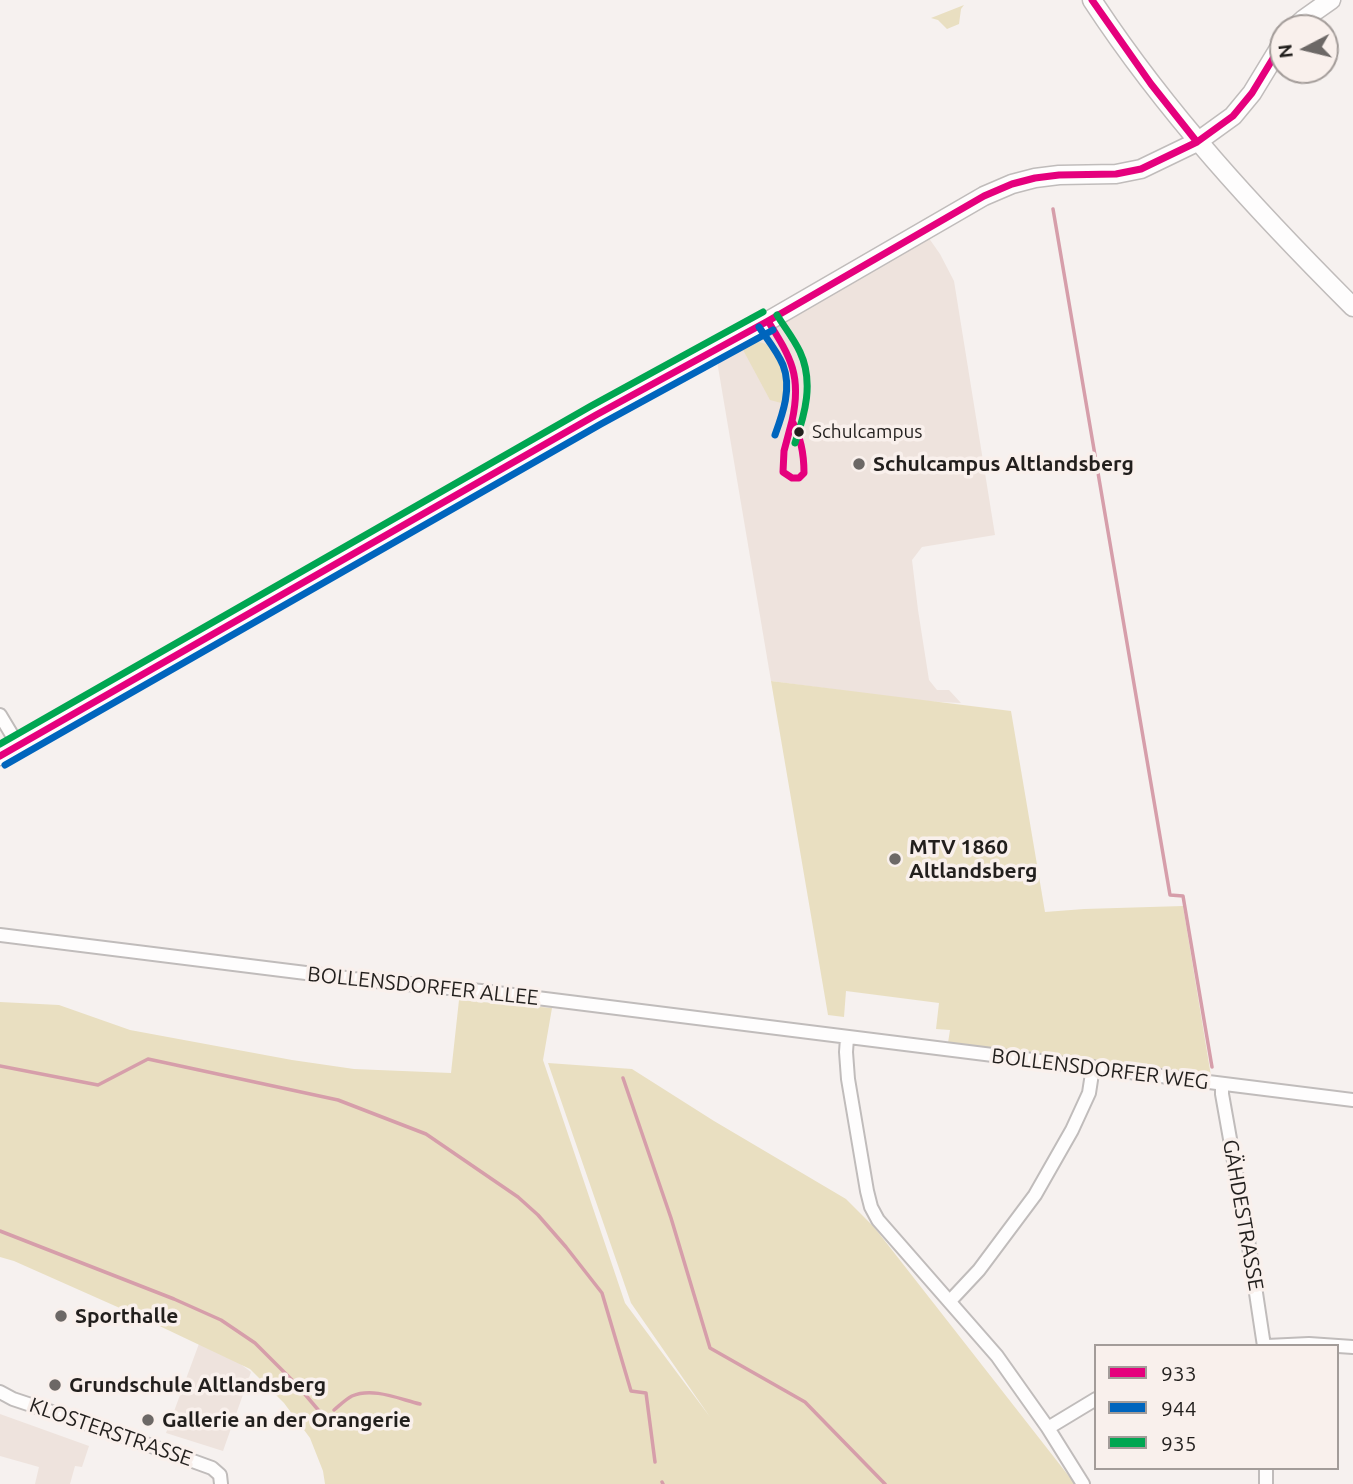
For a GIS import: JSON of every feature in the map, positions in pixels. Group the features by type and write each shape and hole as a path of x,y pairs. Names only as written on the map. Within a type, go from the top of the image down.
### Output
{"main road":[{"path":"1092,0 1151,84 1197,142 1279,233 1353,307"},
{"path":"1311,14 1331,0"},
{"path":"0,756 978,199 1012,184 1035,178 1115,174 1141,169 1197,142 1233,116 1269,66"}],"street":[{"path":"0,715 18,746"},
{"name":"BOLLENSDORFER ALLEE","path":"0,935 354,979 481,991 847,1038"},
{"path":"847,1038 848,1079 871,1207 886,1230 997,1356 1048,1428 1083,1484"},
{"name":"BOLLENSDORFER WEG","path":"847,1038 1353,1100"},
{"path":"950,1301 979,1270 1035,1195 1072,1130 1089,1093 1093,1067"},
{"name":"GÄHDESTRASSE","path":"1222,1084 1266,1344"},
{"path":"1295,1344 1320,1344"},
{"name":"KLOSTERSTRASSE","path":"0,1392 13,1399 203,1464 212,1468 220,1480"},
{"path":"1048,1428 1094,1400"}],"shaded area":[{"path":"964,5 959,24 947,29 938,20 931,18"},
{"name":"Schulcampus Altlandsberg","path":"926,234 954,281 995,535 922,547 912,560 929,680 937,690 949,690 961,703 920,701 771,681 717,361"},
{"path":"759,342 778,351 787,366 785,404 770,400 742,348"},
{"path":"771,681 1011,711 1045,912 1183,906 1211,1076 948,1043 950,1030 936,1029 939,1003 846,991 844,1017 828,1015"},
{"path":"459,1000 552,1008 543,1060 625,1303 710,1417 631,1303 548,1063 632,1069 846,1199 874,1227 1075,1484 325,1484 323,1471 310,1438 284,1403 250,1369 149,1321 0,1257 0,1002 59,1005 130,1030 292,1060 354,1069 451,1073"},
{"path":"200,1341 222,1350 251,1372 223,1451 166,1433"},
{"path":"0,1414 89,1446 82,1467 75,1466 70,1484 35,1484 39,1467 0,1456"}],"waterway":[{"path":"1053,209 1170,895 1183,896 1212,1067"},
{"path":"0,1066 98,1085 148,1059 338,1100 426,1134 518,1197 538,1215 602,1293 631,1391 646,1393 655,1462"},
{"path":"623,1078 671,1218 710,1348 805,1402 885,1484"},
{"path":"0,1231 221,1320 255,1343 325,1418 328,1415"},
{"path":"334,1410 352,1396 369,1393 420,1404"}],"transit line":[{"name":"933","path":"1092,0 1151,84 1197,142"},
{"name":"933","path":"0,756 984,196 1035,178 1116,174 1141,169 1197,142 1233,116 1252,93 1269,65"},
{"name":"935","path":"0,744 591,406 763,312"},
{"name":"935","path":"777,315 800,352 807,375 805,409 795,443"},
{"name":"933","path":"768,321 783,346 795,379 792,421"},
{"name":"944","path":"759,327 778,355 786,374 785,400 775,435"},
{"name":"944","path":"5,765 601,424 773,330"},
{"name":"933","path":"792,421 803,453 804,473 799,478 792,478 783,472 784,451 792,421"}],"place":[{"name":"Schulcampus","path":"799,432"},
{"name":"Schulcampus Altlandsberg","path":"859,464"},
{"name":"MTV 1860 Altlandsberg","path":"895,859"},
{"name":"Sporthalle","path":"61,1316"},
{"name":"Grundschule Altlandsberg","path":"55,1385"},
{"name":"Gallerie an der Orangerie","path":"148,1420"}]}
